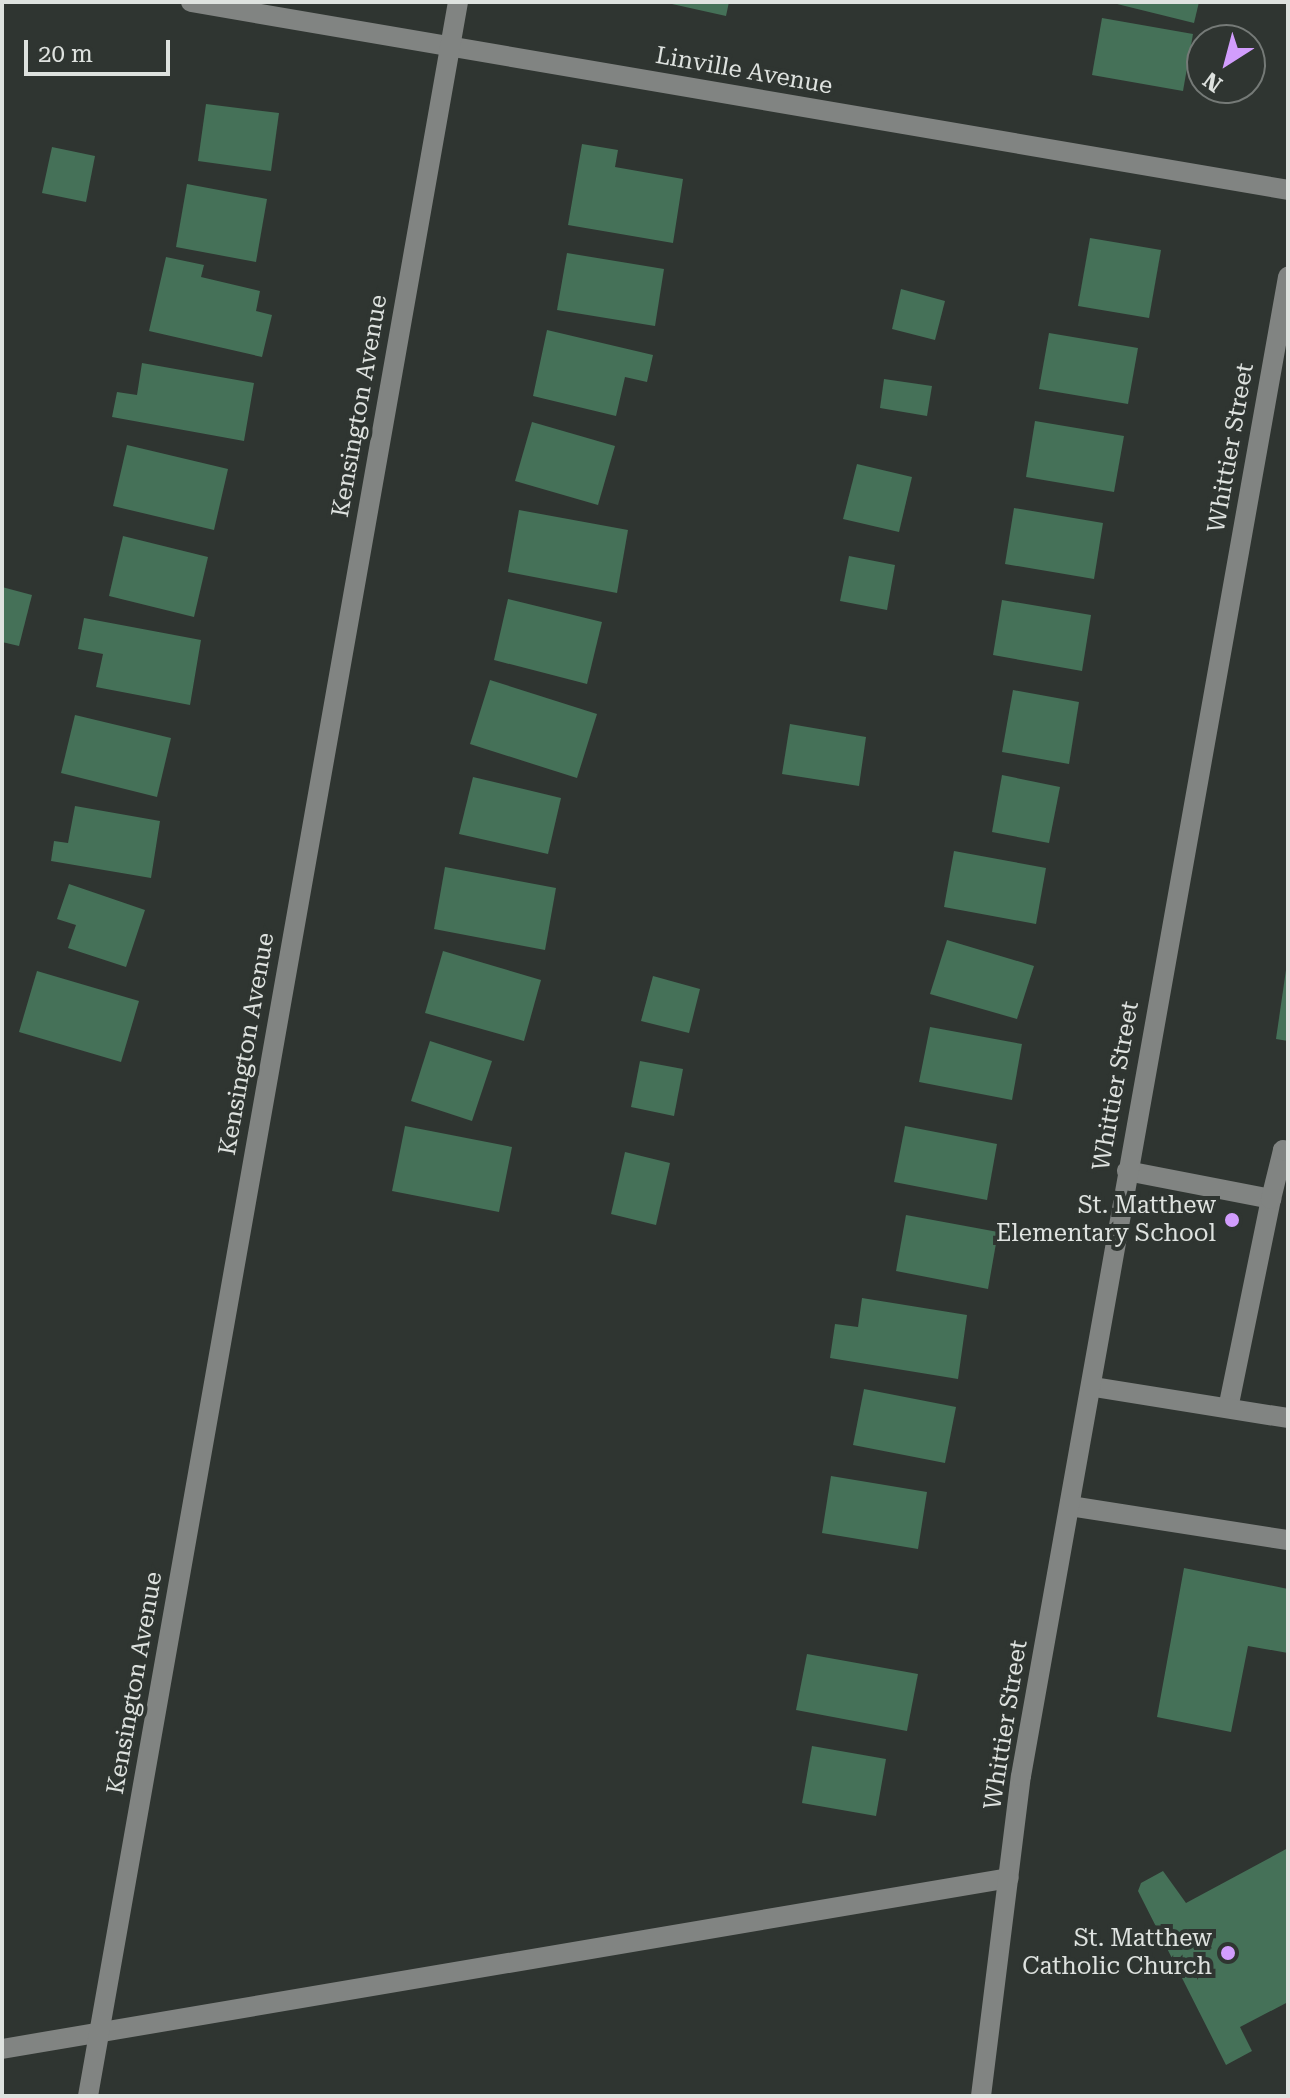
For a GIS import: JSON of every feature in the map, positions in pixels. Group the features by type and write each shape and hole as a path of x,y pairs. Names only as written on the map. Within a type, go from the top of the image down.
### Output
{"street":[{"name":"Linville Avenue","path":"191,2 1288,190"},
{"name":"Kensington Avenue","path":"88,2096 458,2"},
{"name":"Whittier Street","path":"981,2096 1009,1878 1070,1506 1094,1387 1127,1171 1288,277"},
{"path":"1228,1408 1271,1199 1283,1150 1288,1151"},
{"path":"1127,1171 1271,1199"},
{"path":"1094,1387 1288,1418"},
{"path":"1070,1506 1288,1540"},
{"path":"2,2049 1009,1878"}],"building":[{"path":"663,2 729,2 726,16"},
{"path":"1109,2 1199,2 1194,23"},
{"path":"1102,18 1186,33 1183,91 1092,75"},
{"path":"206,104 279,113 271,171 198,161"},
{"path":"582,144 618,150 615,167 683,179 673,243 568,225"},
{"path":"52,147 95,156 86,202 42,193"},
{"path":"187,184 267,199 256,262 176,247"},
{"path":"1090,238 1161,250 1149,318 1078,306"},
{"path":"567,253 664,269 655,326 557,310"},
{"path":"166,257 204,265 201,277 260,291 256,311 272,315 262,357 149,331"},
{"path":"901,289 945,301 935,340 892,329"},
{"path":"547,330 653,355 647,382 625,377 616,416 533,396"},
{"path":"1049,333 1138,348 1128,404 1039,389"},
{"path":"142,363 254,383 244,441 112,417 117,392 137,395"},
{"path":"884,379 932,386 927,416 880,408"},
{"path":"1035,421 1124,436 1114,492 1026,477"},
{"path":"532,422 615,446 598,505 515,481"},
{"path":"127,445 228,469 214,530 113,506"},
{"path":"857,464 912,477 899,532 843,519"},
{"path":"1014,508 1103,523 1094,579 1005,564"},
{"path":"519,510 628,530 617,593 508,572"},
{"path":"123,536 208,557 194,617 109,596"},
{"path":"849,556 895,565 887,610 840,601"},
{"path":"2,587 32,595 19,646 2,642"},
{"path":"508,599 602,622 587,684 494,660"},
{"path":"1002,600 1091,615 1082,671 993,655"},
{"path":"84,618 201,640 190,705 96,687 103,654 78,649"},
{"path":"490,680 597,714 577,778 470,744"},
{"path":"1013,690 1079,702 1069,764 1002,752"},
{"path":"75,715 171,738 157,797 61,773"},
{"path":"790,724 866,737 859,786 782,774"},
{"path":"1002,775 1060,787 1049,843 992,832"},
{"path":"473,777 561,798 548,854 459,834"},
{"path":"75,806 160,821 151,878 51,861 54,841 68,843"},
{"path":"954,851 1046,868 1036,924 944,907"},
{"path":"445,867 556,888 545,950 434,929"},
{"path":"69,884 145,910 126,967 68,948 76,925 57,919"},
{"path":"947,940 1034,966 1017,1019 930,994"},
{"path":"443,951 541,980 524,1041 425,1013"},
{"path":"1288,970 1288,1041 1276,1039"},
{"path":"37,971 139,1001 121,1062 19,1032"},
{"path":"653,976 700,989 689,1033 641,1021"},
{"path":"930,1027 1022,1044 1012,1100 919,1082"},
{"path":"430,1041 492,1061 472,1121 411,1101"},
{"path":"640,1061 683,1069 674,1116 631,1107"},
{"path":"405,1126 512,1147 499,1212 392,1191"},
{"path":"905,1126 997,1144 987,1200 894,1182"},
{"path":"625,1152 670,1163 656,1225 611,1214"},
{"path":"906,1215 998,1232 988,1289 896,1271"},
{"path":"862,1298 967,1315 958,1379 830,1358 835,1324 858,1327"},
{"path":"864,1389 956,1407 945,1463 853,1445"},
{"path":"831,1476 927,1492 918,1549 822,1533"},
{"path":"1184,1568 1288,1589 1288,1653 1248,1646 1231,1732 1157,1717"},
{"path":"807,1654 918,1674 907,1731 796,1710"},
{"path":"812,1746 886,1759 876,1816 802,1803"},
{"name":"St. Matthew Catholic Church","path":"1288,1848 1288,2002 1240,2027 1252,2051 1226,2065 1138,1891 1141,1883 1163,1871 1186,1903"}],"place":[{"name":"St. Matthew Elementary School","path":"1232,1220"},
{"name":"St. Matthew Catholic Church","path":"1228,1953"}]}
